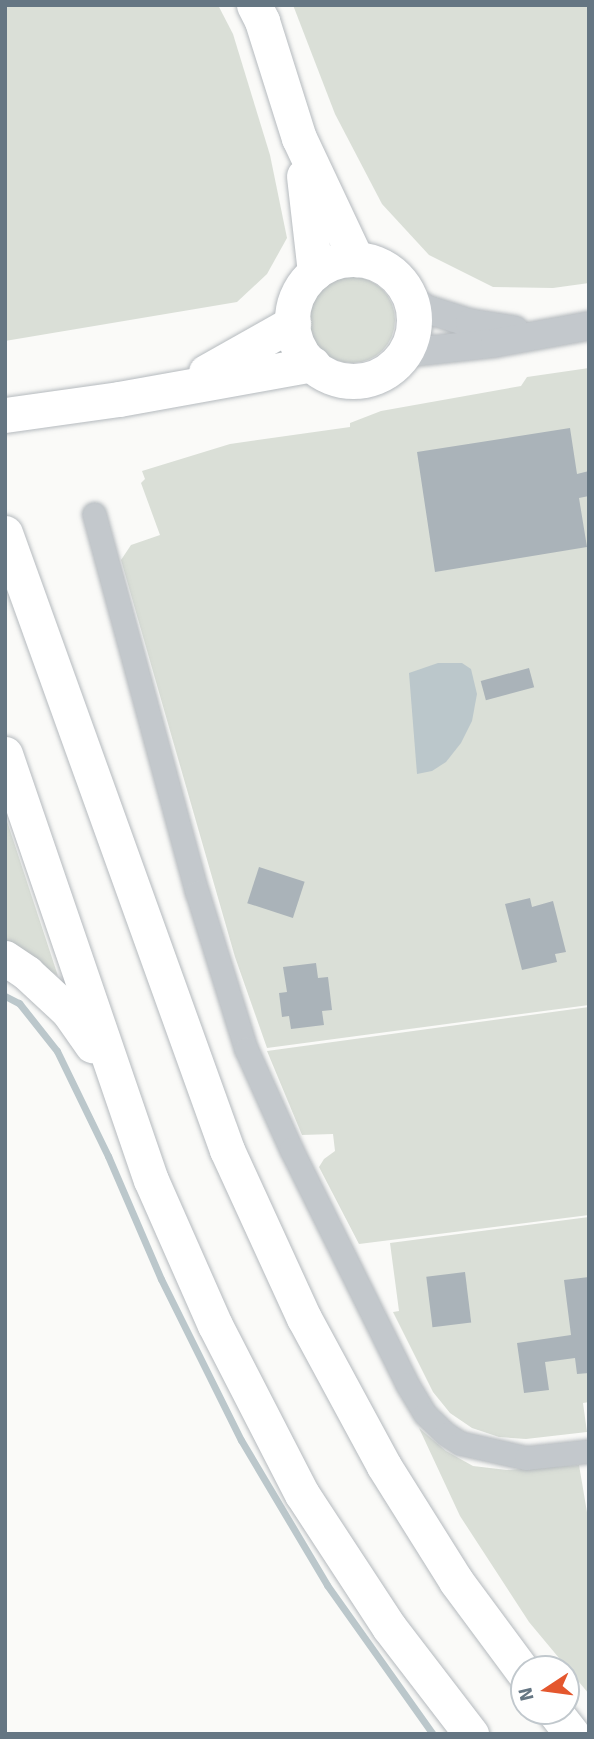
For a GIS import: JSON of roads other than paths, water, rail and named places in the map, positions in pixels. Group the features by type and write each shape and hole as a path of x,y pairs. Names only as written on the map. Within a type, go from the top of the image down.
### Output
{"main road":[{"path":"254,5 262,21 299,138 356,258"},
{"path":"299,138 315,272"},
{"path":"356,258 387,268 401,282 410,298 413,331 405,353 392,367 376,377 357,381 338,379 313,364 297,342 293,323 295,304 302,287 315,272 333,262 356,258"},
{"path":"175,389 293,323"},
{"path":"5,415 175,389 313,364"},
{"path":"5,533 233,1162 304,1318 384,1466 456,1581 511,1655"},
{"path":"5,754 150,1180 215,1325 302,1494 389,1627 471,1734"},
{"path":"5,958 27,973 68,1011 93,1047 123,1104"}],"street":[{"path":"410,298 426,309 470,323 537,335"},
{"path":"405,353 589,326"},
{"path":"94,514 197,892 246,1049 291,1149 407,1384 425,1414 446,1434 470,1446 526,1458 589,1451"}],"waterway":[{"path":"5,996 19,1003 57,1051 108,1156 161,1279 241,1440 327,1585 433,1734"}]}
